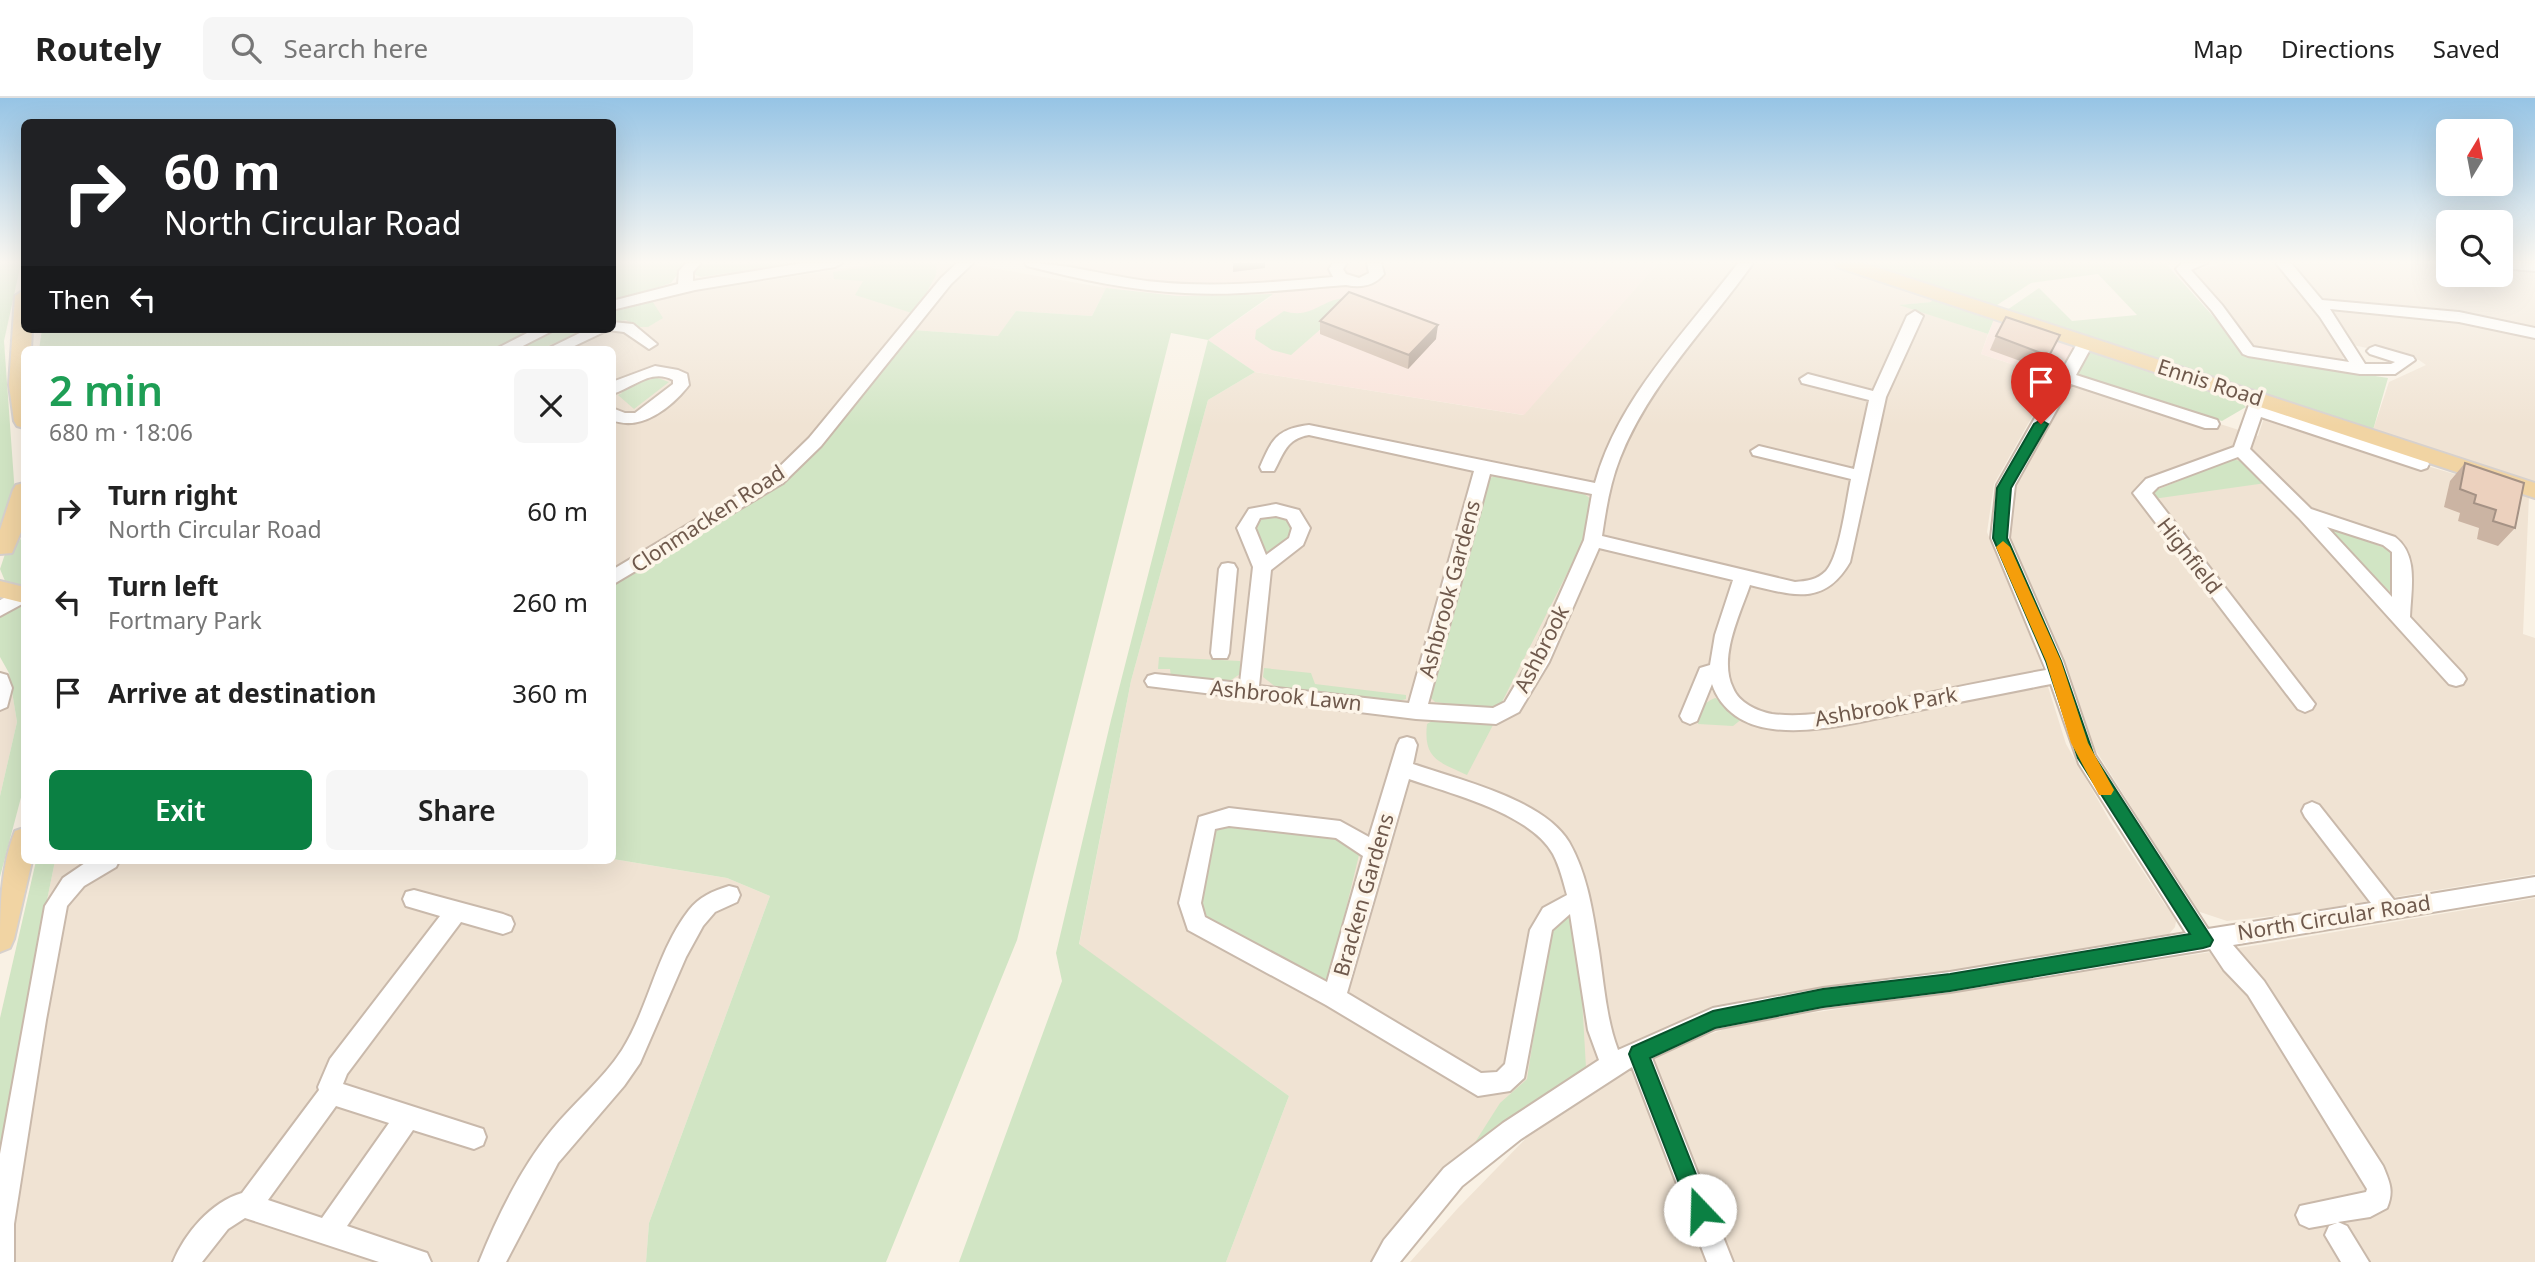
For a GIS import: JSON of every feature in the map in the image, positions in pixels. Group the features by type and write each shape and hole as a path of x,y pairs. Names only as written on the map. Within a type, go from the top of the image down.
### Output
{"main road":[{"name":"Ennis Road","path":"2010,317 2257,404 2535,491"},
{"path":"21,349 21,399"},
{"path":"2,549 21,502"},
{"path":"2,549 21,533"},
{"path":"0,939 21,852"}],"street":[{"name":"Clonmacken Road","path":"616,577 777,479 815,442 916,317"},
{"name":"Ashbrook","path":"1416,711 1496,716 1512,707 1542,657 1593,540 1601,490 1612,455 1639,403 1704,317"},
{"path":"1593,540 1796,589 1821,584 1835,573 1841,562 1878,397 1913,317"},
{"path":"2224,317 2248,351 2360,369 2395,369 2413,361 2375,351"},
{"path":"2330,317 2342,334 2360,369"},
{"path":"2461,317 2535,333"},
{"path":"616,327 628,327 644,340 654,328"},
{"path":"511,346 539,333"},
{"path":"562,346 592,333"},
{"path":"2086,342 2006,485 1999,529 2004,549 2058,675 2086,758 2209,939 2256,988 2353,1141 2380,1189 2378,1199 2370,1204 2309,1214"},
{"path":"616,387 650,371 672,372 681,378 681,385 645,414 632,421 621,420 616,416"},
{"path":"2067,377 2211,424"},
{"path":"1808,379 1878,397"},
{"path":"2421,464 2257,404 2241,450 2305,514 2456,679"},
{"path":"1268,467 1280,440 1292,432 1309,430 1601,490"},
{"name":"Highfield","path":"2241,450 2152,484 2142,493 2305,704"},
{"path":"1759,451 1860,476"},
{"name":"Ashbrook Gardens","path":"1416,711 1483,467"},
{"path":"2305,514 2389,541 2398,548 2402,554 2401,619"},
{"path":"1249,693 1262,567"},
{"path":"1220,653 1228,569"},
{"name":"Ashbrook Park","path":"1743,578 1723,642 1718,670 1724,690 1737,707 1758,719 1796,721 1843,717 2058,675"},
{"path":"0,609 15,593"},
{"path":"1224,610 1257,611"},
{"name":"Ashbrook Park","path":"1690,716 1707,673 1718,670"},
{"name":"Ashbrook Lawn","path":"1155,681 1416,711"},
{"path":"1698,695 1724,690"},
{"name":"Bracken Gardens","path":"1408,745 1334,998 1478,1085 1502,1083 1516,1070 1541,930 1546,917 1562,906 1578,901"},
{"path":"1402,769 1509,807 1550,833 1566,854 1578,901 1600,1030 1612,1065"},
{"path":"2312,811 2388,909"},
{"path":"1334,998 1196,923 1190,902 1206,823 1229,817 1340,830 1375,852"},
{"path":"1,1262 1,1224 34,1020 56,906 61,892 77,878 102,864"},
{"name":"North Circular Road","path":"1385,1262 1392,1249 1453,1177 1512,1131 1612,1065 1713,1019 1823,998 1950,982 2535,886"},
{"path":"492,1262 559,1140 608,1088 631,1057 693,923 706,906 729,895"},
{"path":"414,899 503,924"},
{"path":"456,911 338,1067 330,1087 337,1095 474,1138"},
{"path":"1639,1054 1720,1262"},
{"path":"248,1206 333,1091"},
{"path":"327,1232 408,1117"},
{"path":"186,1262 223,1213 234,1207 248,1206 418,1262"},
{"path":"2338,1235 2356,1262"}],"shaded area":[{"path":"616,317 1012,317 999,336 913,330 772,475 616,570 616,346 517,346 548,333 616,333"},
{"path":"1241,317 1610,317 1524,415 1255,372 1208,340"},
{"path":"1610,317 1938,317 1988,334 1981,354 2054,378 1994,484 1987,532 2040,661 2066,744 2110,821 2165,905 2177,916 2175,927 2169,934 1734,1007 1547,1108 1372,1262 1226,1262 1289,1096 1079,945 1131,681 1208,400 1255,372 1523,415"},
{"path":"2231,317 2535,317 2535,484 2373,430 2389,382 2426,365 2419,360 2336,341 2345,355 2342,361 2261,351 2253,347"},
{"path":"1994,319 2075,346 2055,378 1981,354"},
{"path":"2075,385 2212,430 2220,424 2258,436 2264,418 2529,496 2523,634 2535,638 2535,874 2291,914 2227,921 2197,911 2093,746 2082,721 2068,674 2012,548 2009,525 2014,490 2070,387"},
{"path":"9,673 17,722 0,796 0,679"},
{"path":"616,860 727,878 770,896 649,1223 646,1262 7,1262 45,910 54,864 616,864"},
{"path":"2535,898 2535,1262 1410,1262 1532,1132 1626,1070 1668,1049 1739,1024 2264,944"}],"green space":[{"path":"0,317 9,317 4,341 15,495 0,526"},
{"path":"616,317 663,318 648,327 639,327 626,320 616,322"},
{"path":"1011,317 1240,317 1208,340 1171,333 1017,940 886,1262 646,1262 649,1223 770,896 727,878 616,860 616,582 636,572 780,481 913,330 998,336"},
{"path":"1275,317 1334,317 1291,355 1272,350 1255,339 1256,330"},
{"path":"1937,317 1989,317 1994,319 1988,334"},
{"path":"2029,317 2068,317 2072,321 2112,317 2214,317 2246,353 2264,359 2388,378 2373,430"},
{"path":"41,333 530,333 502,346 40,346"},
{"path":"548,333 577,333 548,346 517,346"},
{"path":"1208,340 1255,372 1208,400 1131,681 1079,944 1289,1096 1226,1262 959,1262 1062,981 1056,953 1111,720"},
{"path":"2086,350 2242,403 2246,407 2222,421 2078,376 2076,373"},
{"path":"655,377 669,382 634,409 618,395 622,393 620,391"},
{"path":"2233,459 2246,463 2266,483 2153,499 2154,491"},
{"path":"1497,475 1582,492 1592,500 1586,536 1502,702 1490,709 1435,702 1429,696 1486,480"},
{"path":"1284,515 1291,524 1291,536 1273,552 1263,553 1252,521 1257,517"},
{"path":"2325,525 2390,550 2393,554 2394,596"},
{"path":"21,539 21,587 5,581 0,569 5,554"},
{"path":"15,606 21,607 21,797 0,877 0,796 17,722 9,673 0,657 0,618"},
{"path":"1159,657 1240,661 1240,674 1228,682 1171,677 1170,669 1158,669"},
{"path":"1264,668 1311,673 1315,684 1406,695 1406,699 1395,702 1277,688 1263,677"},
{"path":"1715,698 1722,700 1743,718 1733,726 1698,724 1702,708"},
{"path":"1437,718 1493,725 1467,775 1441,762 1431,752 1426,736 1427,724"},
{"path":"1229,823 1336,838 1359,855 1329,979 1313,980 1205,919 1200,907 1213,831"},
{"path":"35,864 54,864 45,910 0,1262 0,1018"},
{"path":"1565,914 1575,917 1578,927 1586,1068 1465,1158 1500,1103 1527,1079 1549,937 1557,919"}],"building":[{"path":"1324,317 1417,317 1438,325 1409,355 1320,321"},
{"path":"2006,317 2060,335 2049,356 1996,336"},
{"path":"2465,463 2524,483 2515,528 2493,521 2496,510 2474,503 2476,495 2460,489"}],"slow traffic":[{"path":"2003,547 2053,661 2086,758 2105,790"}],"route":[{"path":"1700,1210 1639,1054 1713,1019 1823,998 1950,982 2203,940 2086,758 2053,661 2027,606 2000,538 2004,488 2041,424"}]}
